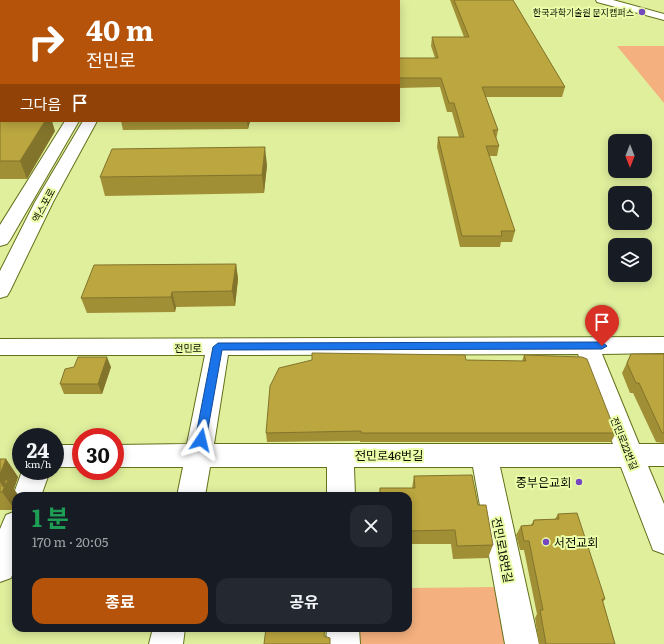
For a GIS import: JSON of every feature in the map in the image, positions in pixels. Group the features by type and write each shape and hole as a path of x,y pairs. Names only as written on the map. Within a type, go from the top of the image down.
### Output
{"street":[{"path":"601,0 664,17"},
{"name":"엑스포로","path":"0,240 71,122"},
{"name":"엑스포로","path":"0,291 44,202 89,122"},
{"name":"전민로22번길","path":"587,346 664,540"},
{"name":"전민로","path":"0,347 664,346"},
{"path":"192,492 218,347"},
{"path":"340,455 341,492"},
{"name":"전민로18번길","path":"484,455 522,644"},
{"name":"전민로46번길","path":"124,456 664,455"},
{"path":"28,492 33,480"},
{"path":"0,567 12,536"},
{"path":"166,644 168,632"},
{"path":"343,632 343,644"}],"shaded area":[{"path":"617,46 664,46 664,103"},
{"path":"498,587 509,644 357,644 357,632 412,632 412,588"}],"building":[{"path":"454,0 513,0 565,87 482,87 498,130 493,130 499,146 486,146 515,231 501,231 502,236 462,236 438,137 464,137 454,103 449,103 441,78 400,78 400,58 438,58 432,37 469,37"},
{"path":"0,122 44,122 20,161 0,161"},
{"path":"265,147 262,175 100,177 112,149"},
{"path":"236,264 232,291 172,292 171,297 81,298 94,265"},
{"path":"312,353 465,355 466,360 526,361 524,355 582,357 587,359 616,433 361,433 361,431 266,433 270,386 279,368 312,360"},
{"path":"631,354 664,354 664,433 662,433 639,383 636,383 627,363"},
{"path":"78,357 107,357 98,384 60,384 65,369 74,367"},
{"path":"0,459 6,459 0,474"},
{"path":"472,475 478,505 486,505 493,545 457,546 455,530 412,531 412,492 380,492 380,488 415,488 414,476"},
{"path":"0,480 3,487 5,485 5,480 8,480 2,492 0,492"},
{"path":"577,513 605,599 602,599 615,644 546,644 540,610 543,610 529,541 524,541 521,526 533,525 534,520 559,519 558,514"},
{"path":"266,632 324,632 324,636 330,638 330,644 264,644"}],"place":[{"name":"한국과학기술원 문지캠퍼스","path":"642,12"},
{"name":"중부은교회","path":"579,482"},
{"name":"서전교회","path":"546,542"}],"route":[{"path":"201,440 218,347 602,346"}]}
